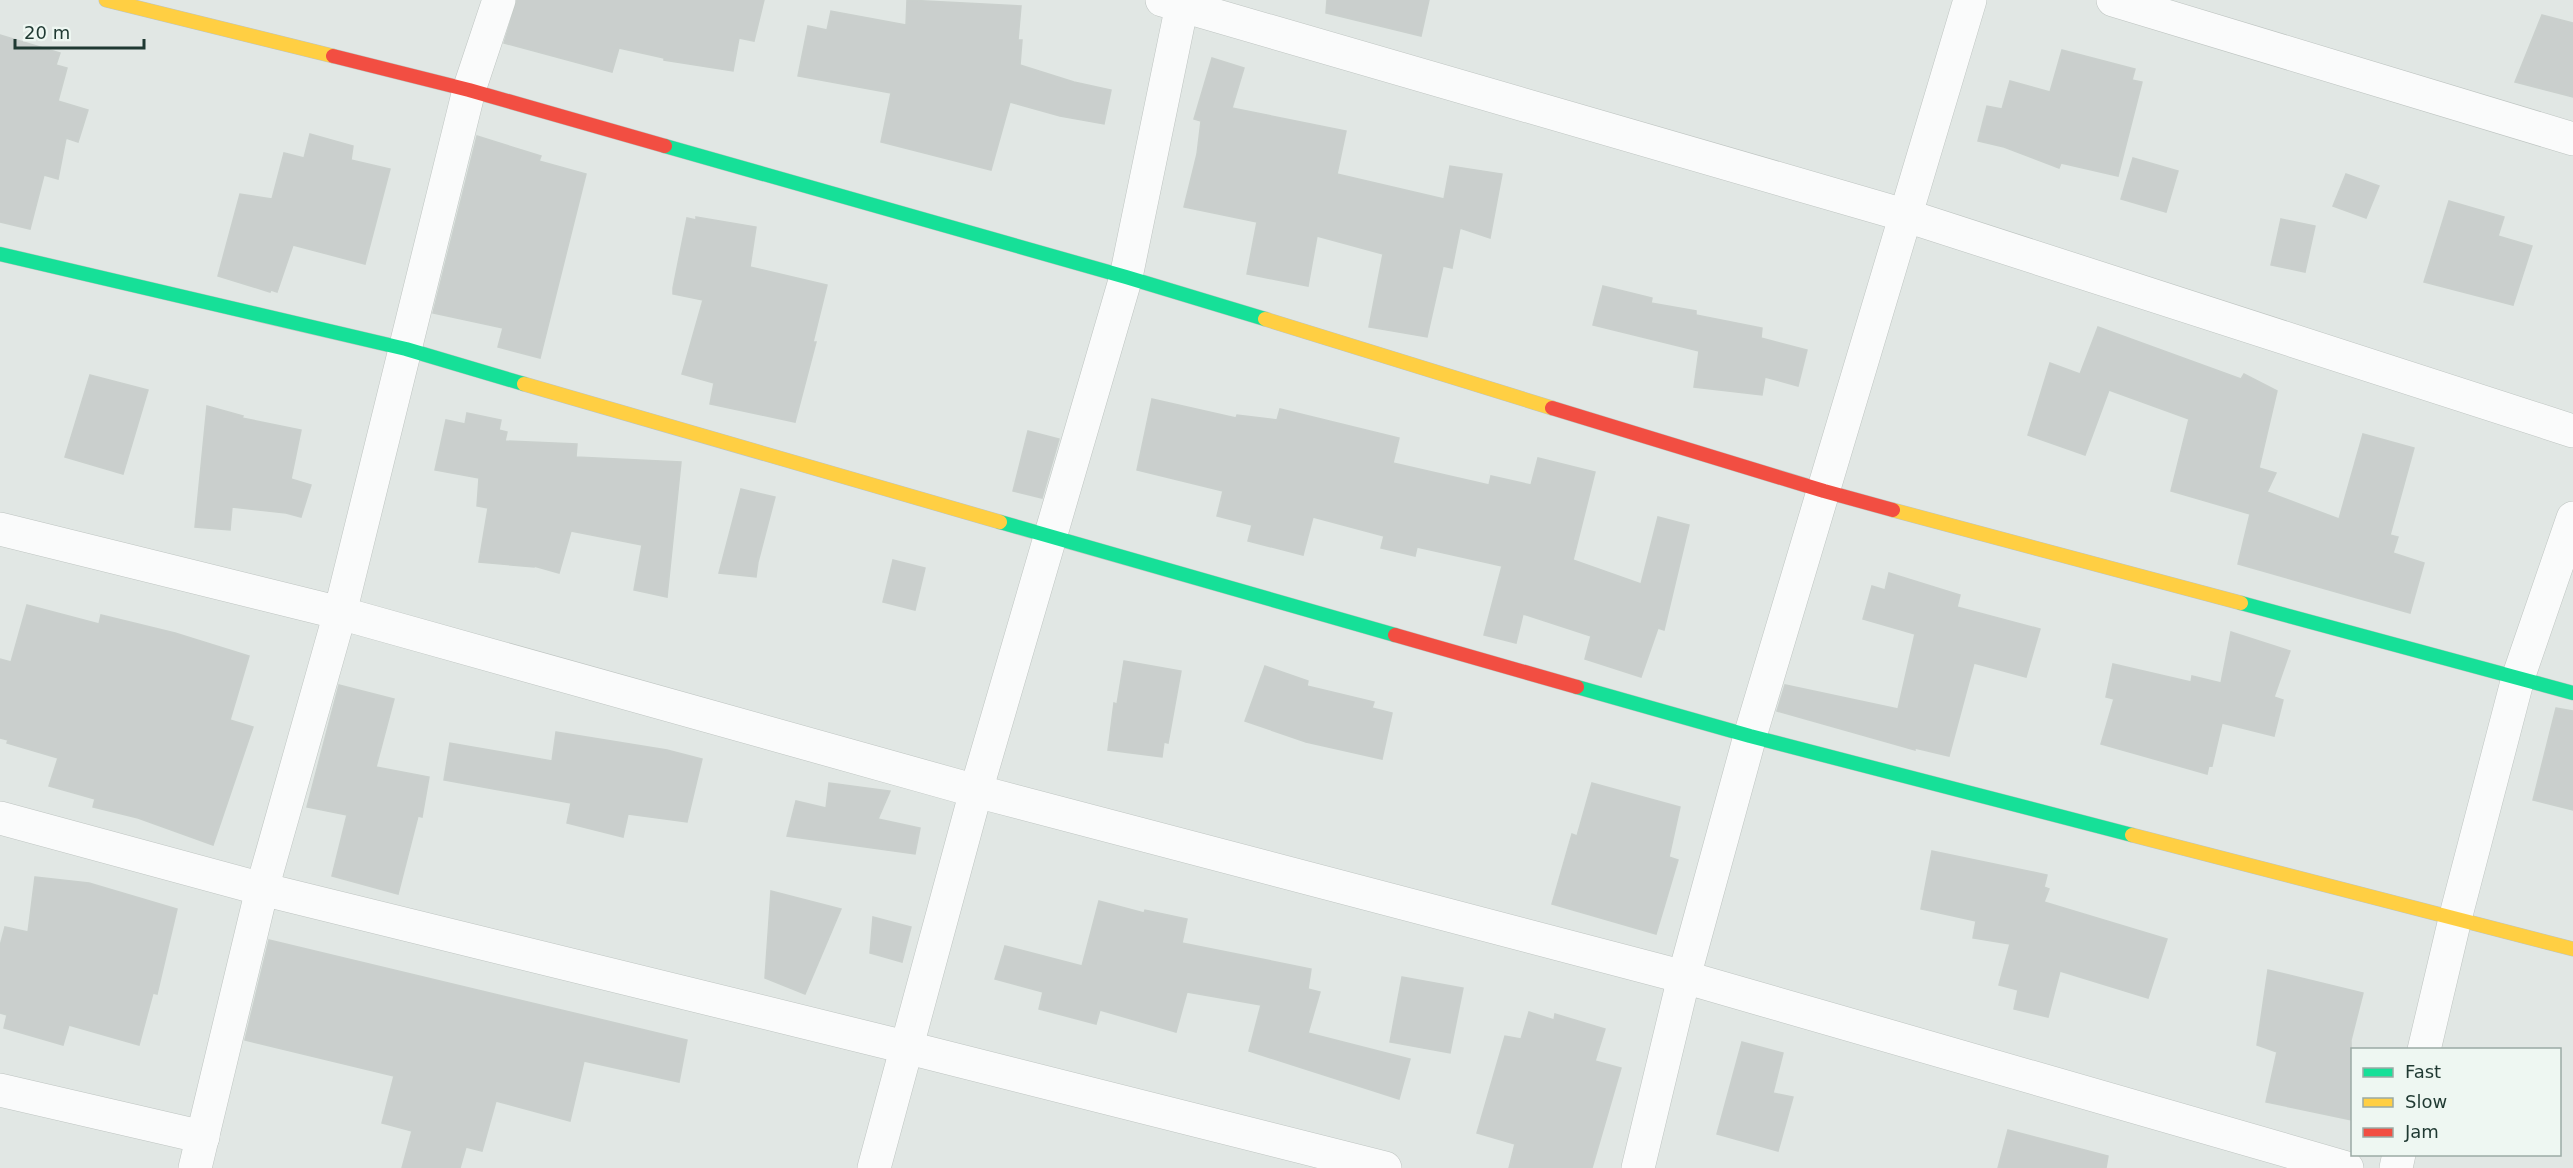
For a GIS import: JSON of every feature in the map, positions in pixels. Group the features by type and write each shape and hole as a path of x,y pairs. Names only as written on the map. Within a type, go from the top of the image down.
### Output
{"street":[{"path":"106,0 469,90 1126,276 1824,491 2573,693"},
{"path":"195,1168 262,889 340,613 469,90 499,0"},
{"path":"1638,1168 1684,977 1750,736 1904,215 1971,0"},
{"path":"2113,0 2573,139"},
{"path":"874,1168 976,791 1126,276 1175,2 1904,215 2573,431"},
{"path":"0,254 406,350 1050,537 1750,736 2573,949"},
{"path":"2424,1048 2455,919 2518,678 2573,518"},
{"path":"0,529 340,613 976,791 1684,977 2347,1168"},
{"path":"0,818 262,889 1385,1168"},
{"path":"0,1090 203,1137"}],"building":[{"path":"517,0 764,0 754,41 739,38 733,71 664,60 664,58 619,48 612,72 504,43"},
{"path":"907,0 1021,6 1018,40 1022,40 1020,65 1074,82 1111,90 1104,124 1060,116 1010,102 991,170 881,142 891,93 798,76 808,26 827,30 831,11 906,25"},
{"path":"1327,0 1429,0 1421,36 1326,13"},
{"path":"2542,15 2573,23 2573,97 2515,82"},
{"path":"0,35 60,53 56,65 67,68 58,101 88,110 78,142 66,138 58,179 44,175 30,229 0,222"},
{"path":"2062,50 2135,69 2132,80 2142,82 2118,176 2061,163 2059,168 2004,147 1978,141 1987,106 2002,109 2010,81 2050,92"},
{"path":"1212,58 1244,68 1232,108 1346,131 1337,174 1444,199 1450,166 1502,174 1490,238 1460,228 1452,268 1443,266 1427,337 1369,327 1383,254 1317,236 1308,286 1247,274 1257,222 1184,207 1197,154 1201,121 1194,119"},
{"path":"310,134 353,146 351,160 390,169 365,264 293,245 277,292 271,290 270,292 218,276 240,194 272,199 284,153 304,158"},
{"path":"477,136 541,156 539,161 586,174 540,358 498,347 503,328 433,313"},
{"path":"2133,158 2178,171 2166,212 2121,199"},
{"path":"2346,174 2379,186 2366,218 2333,206"},
{"path":"2449,201 2504,217 2498,236 2532,246 2513,305 2424,282"},
{"path":"696,217 756,227 750,267 827,285 813,342 816,342 795,422 710,404 714,383 682,374 703,300 673,294 673,288 687,218 696,220"},
{"path":"2281,219 2315,226 2305,272 2271,265"},
{"path":"1603,286 1652,298 1651,303 1696,311 1696,315 1762,328 1761,338 1807,350 1798,386 1765,377 1762,395 1694,387 1699,351 1593,325"},
{"path":"2098,327 2241,379 2244,374 2277,391 2259,468 2276,473 2267,492 2339,519 2363,434 2414,448 2390,535 2398,537 2393,553 2424,563 2410,613 2238,564 2250,514 2171,491 2189,419 2109,390 2085,455 2028,435 2050,363 2080,374"},
{"path":"90,375 148,390 123,474 65,457"},
{"path":"1152,399 1236,418 1237,415 1277,420 1280,409 1399,438 1393,463 1489,485 1491,476 1531,485 1538,458 1595,472 1573,560 1641,584 1658,517 1689,525 1664,630 1658,628 1641,677 1585,659 1591,636 1523,614 1516,643 1484,635 1502,566 1417,547 1415,556 1381,548 1384,536 1313,517 1303,555 1248,541 1252,525 1217,516 1223,491 1137,470"},
{"path":"207,406 243,416 242,418 301,430 291,479 311,485 301,517 286,513 232,507 230,530 195,527"},
{"path":"467,413 501,420 499,430 507,432 505,441 577,444 576,457 681,462 667,597 634,590 642,545 571,531 559,573 534,566 479,562 488,508 477,506 479,478 435,470 446,420 465,424"},
{"path":"1028,431 1059,439 1042,498 1013,491"},
{"path":"741,489 775,497 756,577 719,573"},
{"path":"893,560 925,568 915,610 883,602"},
{"path":"1889,573 1960,595 1957,607 2040,629 2026,677 1974,663 1949,756 1915,748 1915,750 1777,711 1785,685 1898,709 1915,634 1863,619 1872,586 1885,590"},
{"path":"27,605 99,624 101,615 175,633 249,656 230,720 253,727 213,845 138,818 93,807 95,799 49,786 58,758 7,743 8,740 0,738 0,659 11,662"},
{"path":"2231,632 2290,651 2274,697 2283,700 2274,736 2222,723 2212,766 2209,765 2207,774 2101,744 2114,699 2106,697 2113,664 2191,682 2192,676 2221,683"},
{"path":"1124,661 1181,671 1168,743 1164,742 1162,757 1108,750 1114,703 1117,704"},
{"path":"1265,666 1308,681 1307,686 1374,702 1372,708 1392,713 1382,759 1306,742 1245,721"},
{"path":"339,685 394,699 376,767 429,777 422,817 418,816 398,894 332,876 347,815 307,807"},
{"path":"2556,708 2573,711 2573,810 2533,800"},
{"path":"556,732 667,750 702,759 687,822 628,814 623,837 567,823 571,803 444,780 450,743 552,761"},
{"path":"829,783 890,791 878,819 920,828 915,854 787,836 796,801 826,808"},
{"path":"1592,783 1680,807 1669,857 1678,860 1656,934 1552,904 1572,834 1577,836"},
{"path":"1932,851 2047,875 2044,887 2049,889 2044,902 2167,939 2148,998 2060,971 2048,1017 2014,1009 2018,990 1999,985 2010,944 1973,938 1976,921 1921,909"},
{"path":"35,877 89,883 177,909 157,994 153,993 139,1045 69,1025 63,1045 4,1028 7,1015 0,1013 0,946 5,927 28,932"},
{"path":"771,891 841,909 805,994 765,978"},
{"path":"1099,901 1144,913 1145,910 1187,919 1182,943 1311,969 1308,989 1320,992 1308,1033 1410,1059 1399,1099 1249,1051 1261,1005 1187,992 1176,1032 1100,1010 1096,1024 1039,1009 1043,992 995,979 1005,946 1082,966"},
{"path":"873,917 911,927 902,962 870,953"},
{"path":"269,940 687,1040 679,1082 584,1061 570,1121 496,1101 482,1151 466,1147 460,1168 402,1168 412,1131 382,1123 394,1076 245,1040"},
{"path":"2268,970 2363,993 2351,1040 2351,1120 2266,1102 2277,1052 2257,1045"},
{"path":"1402,977 1463,988 1450,1053 1390,1042"},
{"path":"1529,1012 1554,1020 1555,1014 1605,1029 1595,1061 1621,1068 1592,1168 1509,1168 1515,1144 1477,1133 1505,1036 1521,1039"},
{"path":"1742,1042 1783,1053 1773,1093 1793,1097 1778,1151 1717,1134"},
{"path":"2008,1130 2108,1156 2106,1168 1998,1168"}],"traffic: fast":[{"path":"665,146 1126,277 1265,319"},
{"path":"0,254 406,349 524,384"},
{"path":"1000,522 1395,635"},
{"path":"2241,603 2573,693"},
{"path":"1577,687 1750,736 2132,835"}],"traffic: slow":[{"path":"106,0 333,56"},
{"path":"1265,319 1552,408"},
{"path":"524,384 1000,522"},
{"path":"1893,510 2241,603"},
{"path":"2132,835 2573,949"}],"traffic: jam":[{"path":"333,56 469,90 665,146"},
{"path":"1552,408 1893,510"},
{"path":"1395,635 1577,687"}]}
